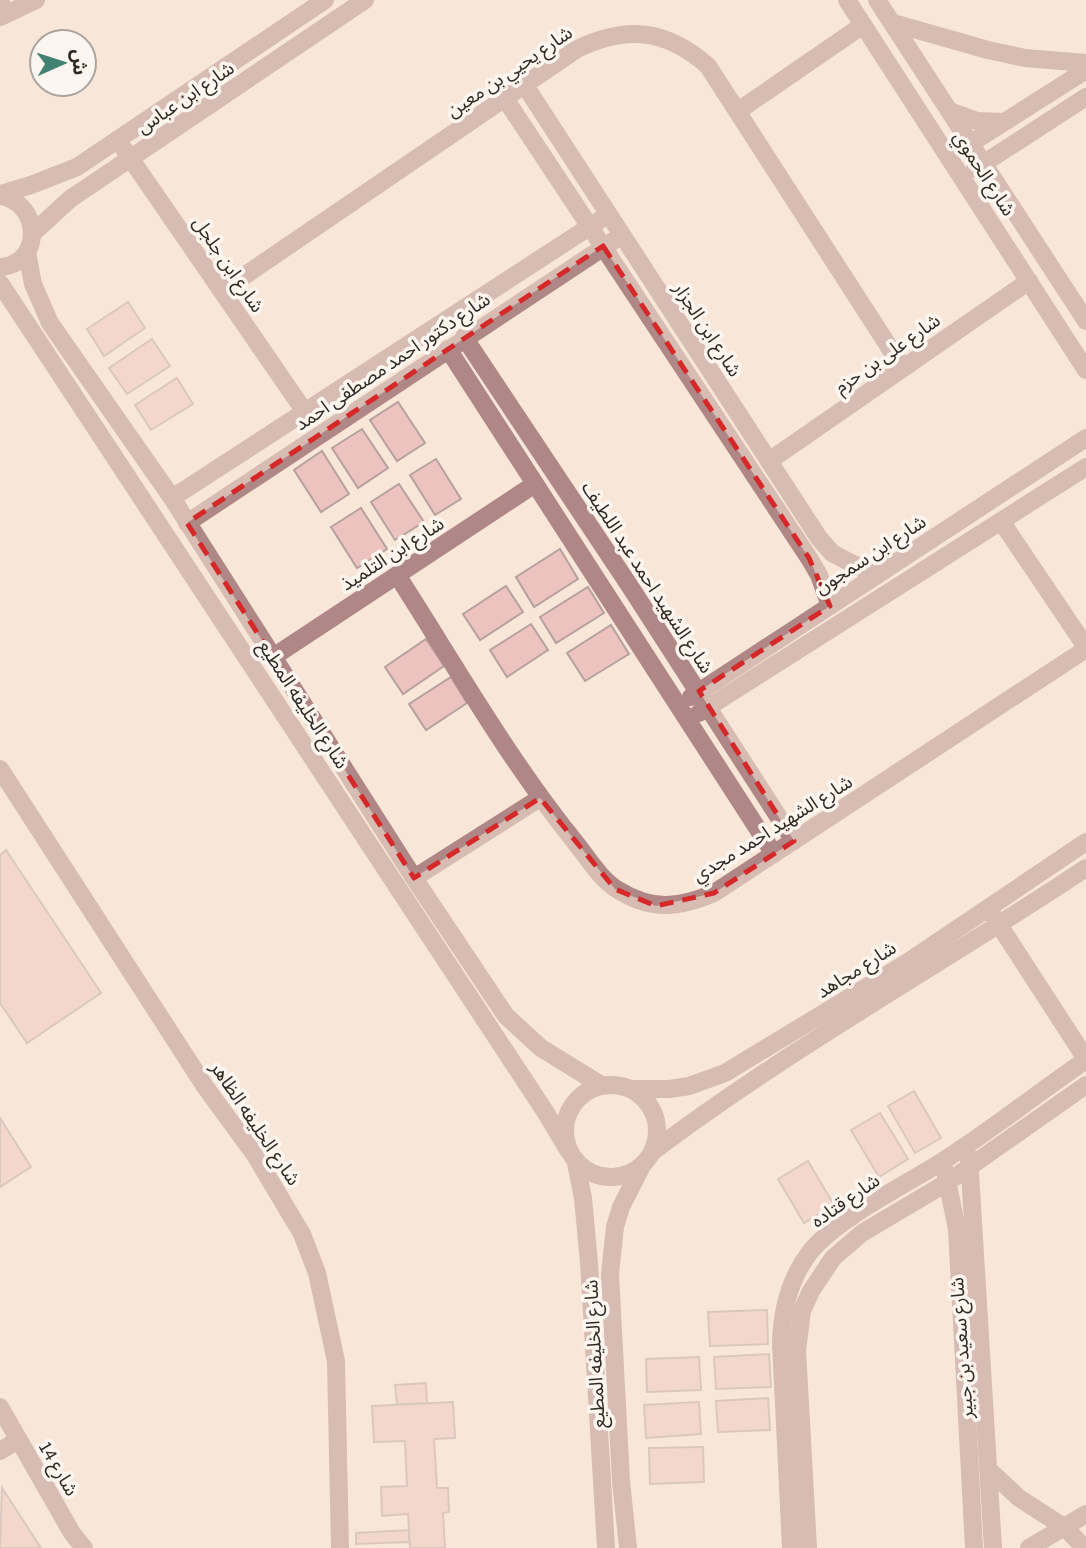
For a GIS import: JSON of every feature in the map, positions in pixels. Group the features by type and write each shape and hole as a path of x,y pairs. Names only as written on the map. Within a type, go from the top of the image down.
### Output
{"street":[{"path":"0,17 36,0"},
{"name":"شارع ابن عباس","path":"0,195 77,167 325,0"},
{"name":"شارع ابن عباس","path":"33,233 70,199 365,0"},
{"name":"شارع الحموي","path":"847,0 1086,370"},
{"name":"شارع الحموي","path":"877,0 1086,321"},
{"path":"893,23 988,51 1025,58 1086,63"},
{"path":"738,111 863,25"},
{"name":"شارع يحيي بن معين","path":"222,291 577,49 599,38 623,33 648,34 671,41 692,52 708,66 902,367"},
{"path":"950,156 1086,70"},
{"name":"شارع ابن الجزار","path":"524,84 819,538 832,552 876,576"},
{"path":"504,97 809,558 830,606"},
{"path":"963,177 1086,97"},
{"path":"952,112 977,121 1004,122"},
{"name":"شارع ابن جلجل","path":"118,140 305,412"},
{"path":"0,195 18,202 26,211 32,221 33,233 27,252 18,261 0,267"},
{"name":"شارع دكتور احمد مصطفى احمد","path":"172,498 609,215"},
{"name":"شارع دكتور احمد مصطفى احمد","path":"187,523 464,337 622,235"},
{"name":"شارع الخليفه المطيع","path":"27,252 33,284 50,323 172,498 414,878 506,1016 541,1048 601,1085"},
{"name":"شارع على بن حزم","path":"769,461 1029,281"},
{"name":"شارع الخليفه المطيع","path":"0,283 284,712 572,1156 583,1198 589,1263 606,1548"},
{"name":"شارع الشهيد احمد عبد اللطيف","path":"464,337 699,691 794,841"},
{"path":"448,349 774,854"},
{"name":"شارع ابن سمجون","path":"678,705 1086,438"},
{"path":"688,721 1086,467"},
{"name":"شارع ابن التلميذ","path":"272,657 535,484"},
{"path":"1001,521 1086,648"},
{"name":"شارع الشهيد احمد مجدي","path":"397,575 540,797 615,888 656,906 674,905 706,897 1086,648"},
{"name":"شارع الخليفه الظاهر","path":"0,769 206,1088 255,1155 302,1234 317,1273 336,1361 340,1548"},
{"path":"414,878 540,797"},
{"name":"شارع مجاهد","path":"632,1089 689,1086 725,1073 908,962 1086,842"},
{"name":"شارع مجاهد","path":"648,1158 731,1095 1000,926 1086,868"},
{"path":"989,908 1084,1065"},
{"path":"451,970 467,959"},
{"name":"شارع قتاده","path":"791,1548 780,1342 782,1314 797,1272 811,1251 845,1222 967,1146 1084,1065"},
{"path":"611,1084 632,1089 643,1098 654,1117 657,1138 648,1158 631,1173 617,1178 588,1172 572,1156 564,1134 566,1117 573,1103 586,1091 601,1085 611,1084"},
{"name":"شارع قتاده","path":"808,1548 797,1350 802,1311 811,1291 828,1265 848,1244 948,1182 1086,1085"},
{"name":"شارع سعيد بن جبير","path":"967,1146 971,1166 993,1548"},
{"name":"شارع الخليفه المطيع","path":"628,1548 621,1481 610,1274 615,1227 621,1208 648,1158"},
{"name":"شارع سعيد بن جبير","path":"943,1161 958,1241 974,1548"},
{"name":"شارع 14","path":"0,1407 72,1533 84,1548"},
{"path":"0,1451 18,1440"},
{"path":"990,1471 1019,1498 1064,1528 1079,1542"},
{"path":"1029,1548 1086,1514"}],"highlighted area":[{"path":"603,246 809,558 830,606 699,691 794,841 714,893 656,906 615,889 540,798 414,878 187,523"}],"building":[{"path":"128,302 145,328 104,356 87,329"},
{"path":"152,339 170,366 127,394 109,368"},
{"path":"177,378 193,404 151,430 135,405"},
{"path":"398,402 425,443 397,461 370,420"},
{"path":"362,429 388,468 358,488 332,448"},
{"path":"322,451 349,494 321,512 294,470"},
{"path":"436,459 461,499 435,515 410,475"},
{"path":"399,484 424,522 395,540 371,502"},
{"path":"361,508 387,549 357,568 331,527"},
{"path":"560,549 578,579 534,607 516,577"},
{"path":"506,586 523,612 480,640 463,614"},
{"path":"588,587 604,613 556,643 540,617"},
{"path":"531,624 548,650 507,677 490,650"},
{"path":"611,625 629,654 585,681 567,653"},
{"path":"426,639 444,666 403,694 385,667"},
{"path":"451,677 467,703 426,730 409,704"},
{"path":"6,850 101,993 27,1043 0,1003 0,855"},
{"path":"914,1091 941,1138 915,1153 888,1106"},
{"path":"880,1113 908,1159 879,1177 851,1130"},
{"path":"0,1118 31,1167 0,1187"},
{"path":"808,1161 834,1205 804,1223 778,1179"},
{"path":"767,1310 768,1344 710,1346 708,1312"},
{"path":"769,1354 771,1387 716,1389 714,1357"},
{"path":"699,1357 701,1390 647,1392 646,1359"},
{"path":"426,1383 427,1403 397,1405 395,1385"},
{"path":"768,1398 770,1430 718,1432 716,1401"},
{"path":"453,1402 455,1438 434,1439 437,1488 448,1488 449,1512 443,1513 445,1548 410,1548 408,1514 382,1516 381,1487 407,1486 405,1441 374,1442 372,1406"},
{"path":"699,1402 701,1434 646,1438 644,1405"},
{"path":"703,1447 704,1482 650,1484 649,1448"},
{"path":"2,1488 41,1548 0,1548"},
{"path":"409,1530 409,1542 356,1544 356,1533"}]}
